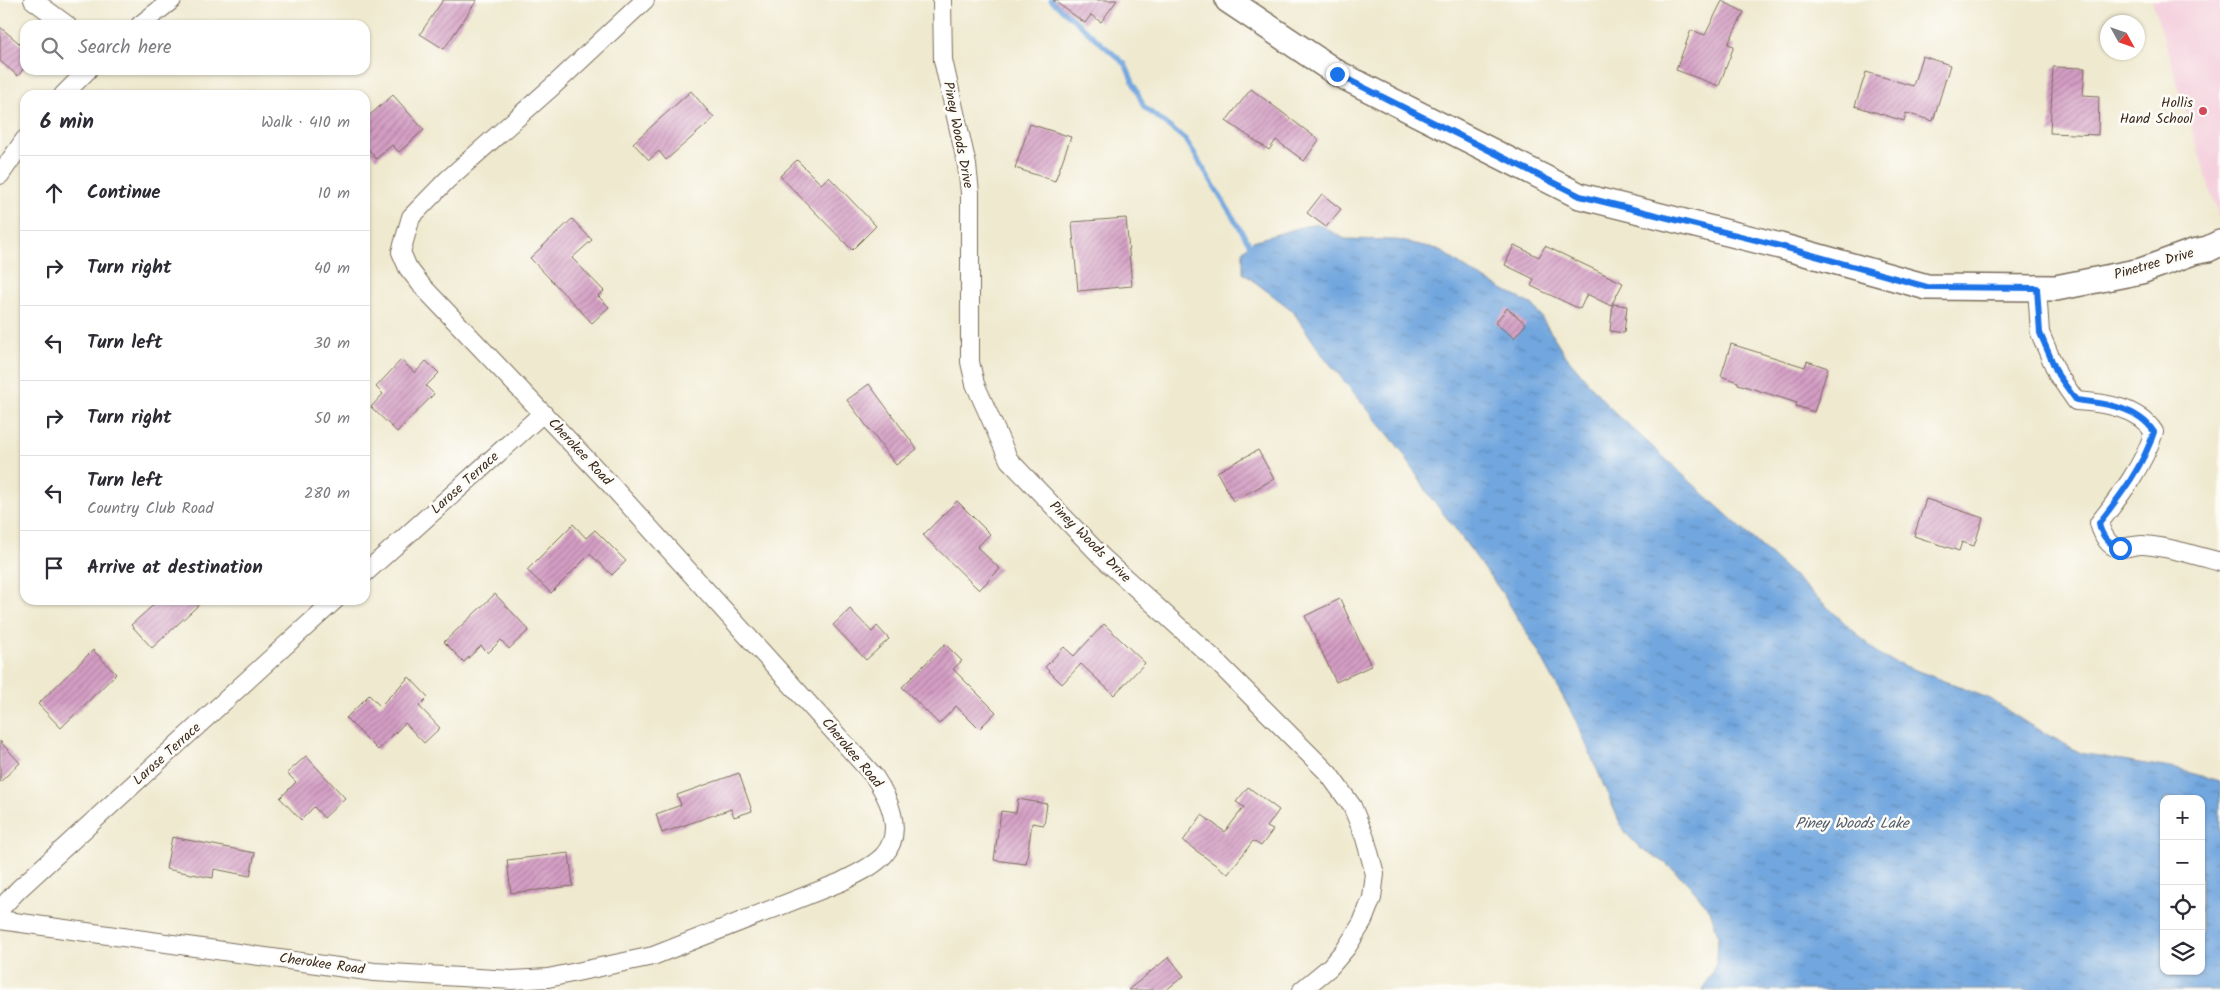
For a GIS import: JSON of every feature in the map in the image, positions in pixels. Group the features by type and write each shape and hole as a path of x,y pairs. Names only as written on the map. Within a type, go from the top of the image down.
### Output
{"street":[{"path":"33,0 60,20"},
{"path":"146,20 172,0"},
{"name":"Cherokee Road","path":"0,920 374,972 512,980 548,978 653,956 841,882 869,867 885,854 894,831 894,821 885,793 874,776 609,483 423,287 408,268 401,252 411,217 447,180 553,86 645,0"},
{"name":"Piney Woods Drive","path":"942,0 943,60 967,165 970,193 970,362 975,384 1009,460 1102,557 1213,658 1328,773 1352,806 1365,838 1375,874 1372,898 1362,922 1347,947 1330,966 1302,990"},
{"name":"Pinetree Drive","path":"1228,0 1337,74 1580,196 1780,246 1927,287 2056,288 2141,271 2214,246"},
{"path":"68,90 83,75"},
{"path":"0,175 20,146"},
{"path":"2037,288 2040,333 2058,375 2076,400 2131,411 2148,422 2154,432 2148,451 2134,475 2099,523 2100,531 2112,546 2120,548 2134,544 2151,546 2220,562"},
{"name":"Larose Terrace","path":"370,569 543,413"},
{"name":"Larose Terrace","path":"0,909 26,882 330,605"}],"shaded area":[{"name":"Hollis Hand School","path":"2152,0 2220,0 2220,222"}],"water":[{"name":"Piney Woods Lake","path":"1316,223 1345,239 1397,240 1438,249 1471,272 1534,306 1566,356 1609,407 1882,657 1988,698 2030,725 2081,753 2176,769 2220,781 2220,990 1703,990 1717,962 1718,936 1710,910 1685,880 1664,862 1641,849 1623,830 1576,721 1538,651 1503,594 1431,498 1401,450 1321,353 1292,310 1243,273 1243,250 1253,241"}],"building":[{"path":"443,0 477,0 444,49 420,34"},
{"path":"1053,0 1117,0 1101,22 1091,15 1085,23"},
{"path":"1722,1 1744,12 1728,44 1734,46 1719,86 1676,70 1691,30 1705,35"},
{"path":"0,27 20,44 20,73 18,76 0,61"},
{"path":"1922,56 1950,65 1933,121 1906,113 1904,121 1855,106 1866,72 1913,86"},
{"path":"2053,67 2085,68 2083,95 2099,96 2098,135 2050,133"},
{"path":"1251,89 1319,140 1304,161 1276,140 1269,150 1226,121"},
{"path":"691,91 714,118 666,160 659,151 649,160 633,143"},
{"path":"393,95 424,130 399,152 392,145 376,159 370,151 370,115"},
{"path":"1030,124 1071,137 1055,181 1015,168"},
{"path":"797,160 821,184 829,177 876,226 852,250 780,176"},
{"path":"1322,194 1341,209 1326,227 1307,213"},
{"path":"1126,218 1132,286 1078,291 1072,222"},
{"path":"572,219 592,240 572,258 604,291 598,296 609,307 592,323 530,258"},
{"path":"1514,245 1539,257 1545,246 1623,283 1611,306 1587,294 1580,309 1531,286 1534,279 1505,265"},
{"path":"1613,304 1627,306 1624,333 1610,331"},
{"path":"1507,308 1526,324 1514,338 1495,323"},
{"path":"1731,344 1805,367 1807,361 1828,368 1814,412 1796,406 1797,403 1738,384 1738,382 1721,376"},
{"path":"401,360 415,373 426,361 439,373 426,386 434,394 397,432 371,407 383,394 376,387"},
{"path":"869,384 917,449 896,465 847,400"},
{"path":"1258,450 1274,479 1233,501 1217,472"},
{"path":"1926,499 1983,518 1974,546 1962,542 1959,551 1914,536"},
{"path":"957,501 990,534 977,547 1000,569 979,590 923,535"},
{"path":"573,524 586,538 595,530 626,561 612,575 590,554 551,593 527,570"},
{"path":"495,594 529,630 509,649 501,640 488,653 481,646 464,662 444,642"},
{"path":"1340,599 1371,666 1336,682 1305,616"},
{"path":"153,605 199,605 152,648 131,625"},
{"path":"850,609 872,632 877,626 889,639 866,660 833,625"},
{"path":"1104,624 1145,663 1114,695 1081,664 1062,684 1045,667 1064,647 1074,656"},
{"path":"945,644 962,661 953,669 996,712 979,729 956,706 939,724 902,687"},
{"path":"93,650 116,674 61,728 38,704"},
{"path":"409,677 428,697 419,706 440,728 424,743 405,723 378,750 346,718 369,695 380,706"},
{"path":"0,741 20,763 0,782"},
{"path":"306,756 345,798 324,818 314,807 301,820 280,798 296,782 287,773"},
{"path":"739,773 752,811 734,817 731,809 662,833 656,814 681,805 677,795"},
{"path":"1248,787 1279,810 1267,827 1273,830 1261,846 1253,841 1228,874 1183,841 1202,815 1225,832 1244,807 1236,802"},
{"path":"1018,799 1047,804 1044,825 1032,823 1026,864 994,860 1001,811 1016,813"},
{"path":"172,837 255,853 250,876 214,869 213,878 166,869"},
{"path":"569,853 573,886 511,893 507,860"},
{"path":"1169,957 1184,976 1166,990 1128,990"}],"waterway":[{"path":"1051,0 1125,64 1144,107 1186,140 1250,245"}],"place":[{"name":"Hollis Hand School","path":"2203,111"}],"route":[{"path":"1337,74 1580,196 1780,246 1927,287 2037,288 2040,333 2048,356 2058,375 2076,400 2131,411 2148,422 2154,432 2148,451 2134,475 2099,523 2100,531 2112,546 2120,548"}]}
